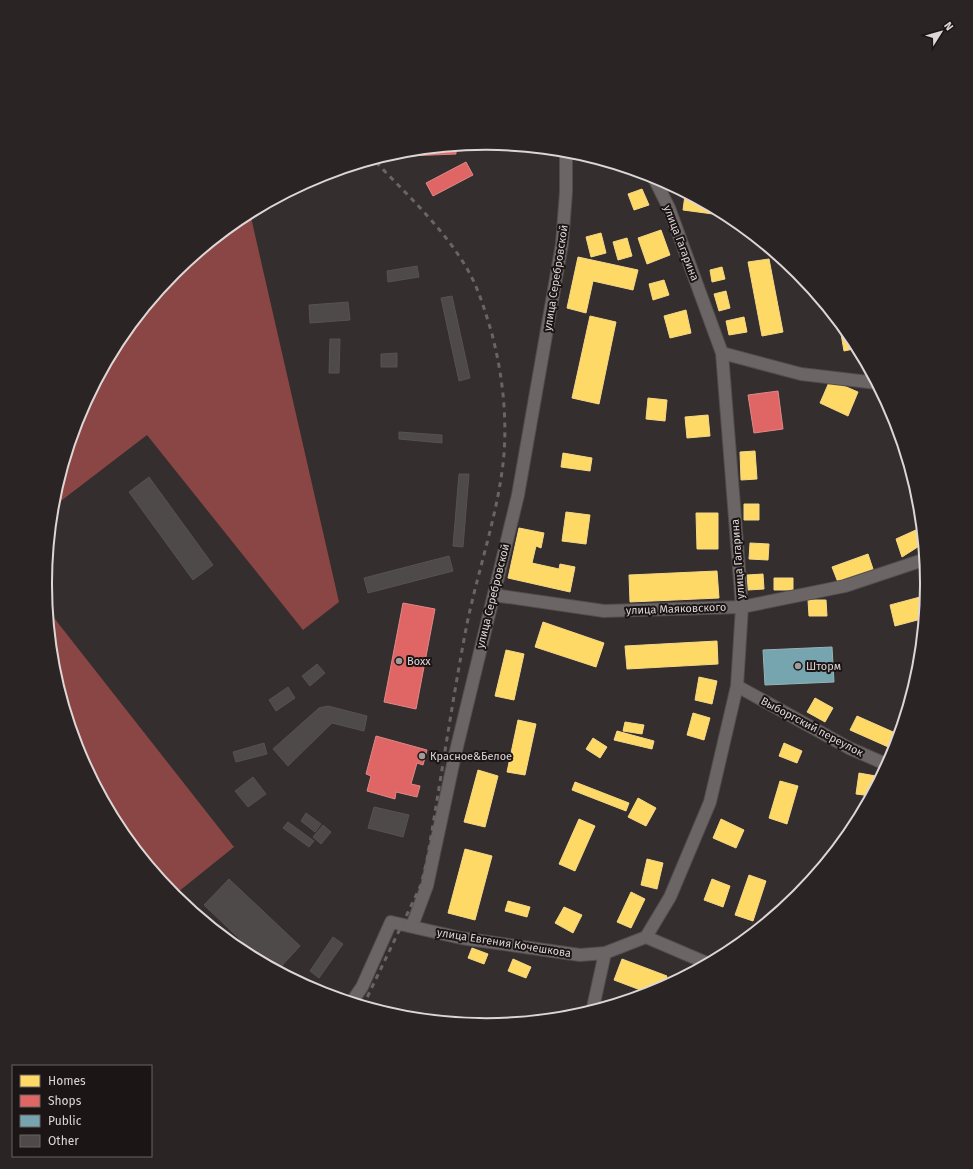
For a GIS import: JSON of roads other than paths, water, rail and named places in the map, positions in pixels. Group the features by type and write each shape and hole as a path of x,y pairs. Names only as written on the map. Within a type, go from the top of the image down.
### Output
{"street":[{"name":"улица Серебровской","path":"412,926 427,886 455,755 518,495 562,244 566,192 566,157"},
{"name":"улица Гагарина","path":"646,937 670,897 710,802 737,686 742,607 722,353 669,208 658,185"},
{"path":"722,353 801,374 871,382"},
{"name":"улица Маяковского","path":"494,595 604,611 742,607 845,586 920,561"},
{"name":"Выборгский переулок","path":"737,686 849,748 883,763"},
{"path":"354,998 362,987 391,922 412,926"},
{"name":"улица Евгения Кочешкова","path":"412,926 461,938 560,953 580,954 605,953 646,937"},
{"path":"646,937 703,961"},
{"path":"593,1005 605,953"}],"railway":[{"path":"365,1001 421,885 427,860 465,634 497,499 505,439 503,393 499,363 492,334 474,281 450,243 438,228 378,164"}],"place":[{"name":"Boxx","path":"399,661"},
{"name":"Шторм","path":"798,666"},
{"name":"Красное&Белое","path":"422,756"}]}
